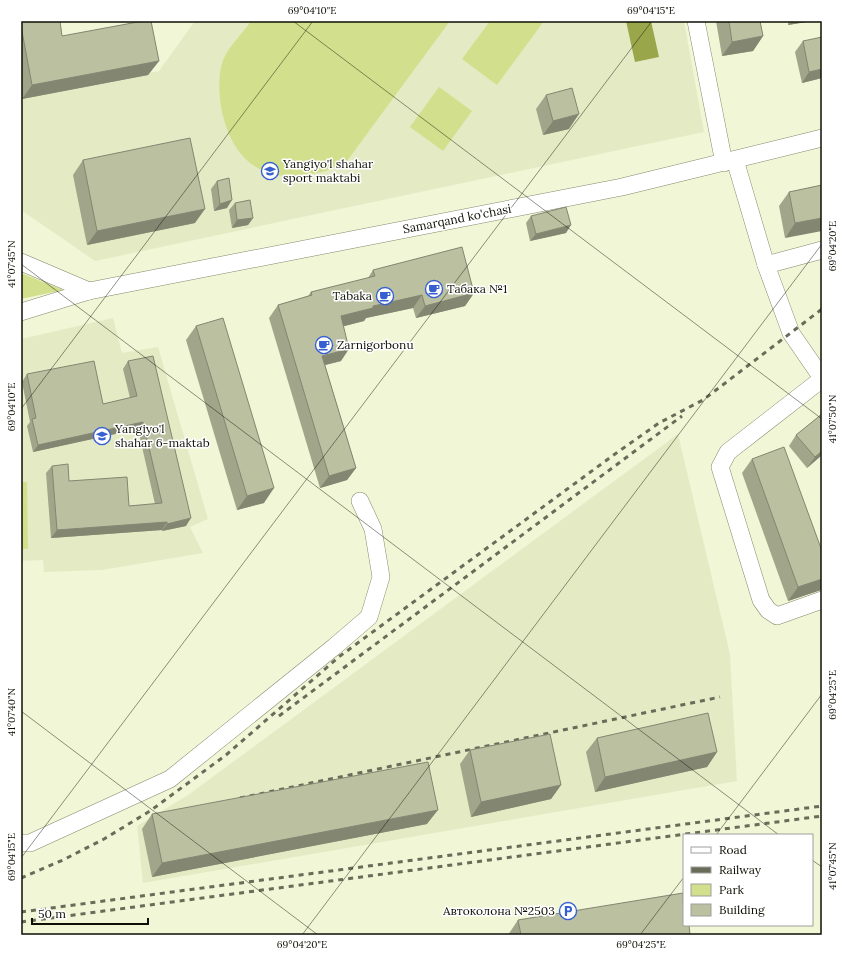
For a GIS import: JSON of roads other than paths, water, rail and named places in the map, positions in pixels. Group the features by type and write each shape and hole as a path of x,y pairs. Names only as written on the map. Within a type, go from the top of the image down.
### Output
{"street":[{"path":"696,21 730,161 766,265 791,332 822,378 728,452 720,467 762,600 768,610 778,616 822,600"},
{"name":"Samarqand ko'chasi","path":"21,312 89,292 622,187 822,138"},
{"path":"766,265 822,250"},
{"path":"21,262 89,292"},
{"path":"21,843 30,843 170,779 369,617 381,578 373,529 360,501"}],"railway":[{"path":"21,878 63,860 104,839 150,811 226,755 340,656 615,454 659,423 703,400 822,309"},
{"path":"279,716 682,416"},
{"path":"240,798 720,697"},
{"path":"21,912 822,806"},
{"path":"686,834 822,816"},
{"path":"21,922 683,834"}],"place":[{"name":"Yangiyo'l shahar sport maktabi","path":"270,171"},
{"name":"Табака №1","path":"434,289"},
{"name":"Tabaka","path":"385,296"},
{"name":"Zarnigorbonu","path":"324,345"},
{"name":"Yangiyo'l shahar 6-maktab","path":"102,436"},
{"name":"Автоколона №2503","path":"568,911"}]}
